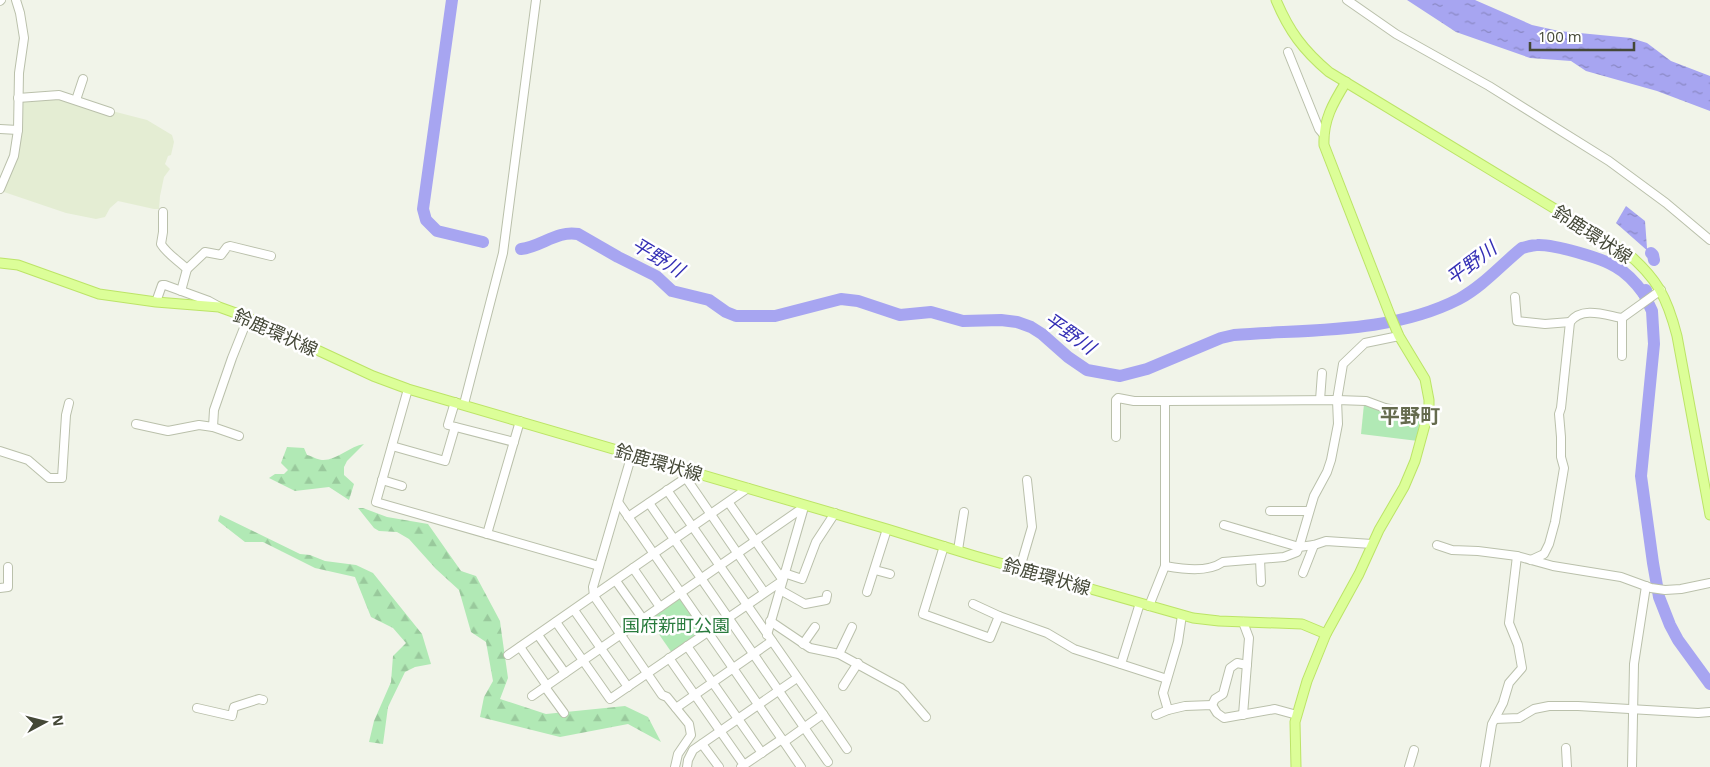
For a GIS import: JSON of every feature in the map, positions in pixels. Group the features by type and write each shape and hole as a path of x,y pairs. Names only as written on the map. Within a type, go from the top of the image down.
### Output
{"main road":[{"name":"鈴鹿環状線","path":"1276,0 1297,40 1317,62 1346,82 1626,252 1654,279 1657,293 1671,313 1710,515"},
{"path":"1296,767 1295,730 1297,715 1307,681 1326,634 1359,574 1372,544 1404,487 1415,460 1428,411 1429,400 1425,379 1399,336 1390,316 1324,145 1328,115 1346,82"},
{"name":"鈴鹿環状線","path":"0,263 18,265 99,294 156,302 219,307 248,318 373,376 408,389 632,454 689,475 748,488 1182,615 1219,621 1302,624 1326,634"}],"street":[{"path":"0,189 14,156 18,130 18,98 24,38 16,0"},
{"path":"514,442 448,425 459,403 502,253 536,0"},
{"path":"1347,0 1396,34 1489,86 1609,160 1666,203 1710,240"},
{"path":"1288,52 1319,129 1324,134"},
{"path":"76,100 83,79"},
{"path":"18,98 60,95 110,112"},
{"path":"0,129 18,130"},
{"path":"163,212 161,244 165,250 176,257 187,269"},
{"path":"181,291 187,269 205,252 221,255 230,246 271,256"},
{"path":"156,302 162,285 209,301 219,307"},
{"path":"1531,560 1544,554 1549,544 1560,494 1564,468 1561,457 1559,414 1570,322 1577,315 1588,312 1622,318 1657,293"},
{"path":"1515,297 1516,321 1544,324 1570,322"},
{"path":"213,427 214,410 248,318"},
{"path":"1622,318 1622,356"},
{"path":"1165,566 1186,569 1205,568 1223,562 1284,558 1297,552 1314,496 1328,472 1331,460 1338,424 1337,400 1343,364 1365,344 1399,336"},
{"path":"1320,400 1322,373"},
{"path":"408,389 376,502 599,566"},
{"path":"1116,437 1116,400 1118,398 1134,401 1366,401 1394,410 1428,411"},
{"path":"1150,606 1165,566 1166,401"},
{"path":"0,451 28,460 49,478 62,478 66,415 69,403"},
{"path":"487,534 520,421"},
{"path":"136,424 168,431 199,425 213,427 239,436"},
{"path":"392,446 445,461 455,427"},
{"path":"632,454 593,587 594,596 662,694 667,697 689,724 691,735 678,754 675,767"},
{"path":"628,518 689,475 711,515 764,592"},
{"path":"382,480 402,486"},
{"path":"1020,568 1032,527 1027,480"},
{"path":"508,655 748,488"},
{"path":"667,490 847,748"},
{"path":"618,502 801,767"},
{"path":"649,503 828,762"},
{"path":"729,503 783,578"},
{"path":"532,696 805,506"},
{"path":"676,708 754,654 770,638 770,621 805,506"},
{"path":"1270,511 1309,511"},
{"path":"958,550 964,512"},
{"path":"556,622 610,699 783,578 802,579 816,542 835,513"},
{"path":"1224,525 1299,547 1326,541 1372,544"},
{"path":"867,592 887,529"},
{"path":"1303,573 1314,545"},
{"path":"944,546 923,614 990,638 999,616"},
{"path":"1437,546 1452,550 1516,556 1553,566 1621,577 1649,587 1665,590 1710,583"},
{"path":"1485,767 1492,724 1503,703 1509,684 1522,668 1518,645 1509,624 1516,556"},
{"path":"1260,559 1260,582"},
{"path":"0,588 8,587 8,567"},
{"path":"633,568 660,607"},
{"path":"875,570 890,574"},
{"path":"616,581 642,620"},
{"path":"1632,767 1636,649 1649,587"},
{"path":"780,590 805,604 826,600 827,596"},
{"path":"1121,664 1140,603"},
{"path":"973,604 999,616 1047,633 1074,650 1167,679"},
{"path":"574,610 628,687"},
{"path":"1168,710 1163,693 1178,642 1182,615"},
{"path":"770,621 803,644 817,650 839,654 901,688 926,717"},
{"path":"1243,622 1250,637 1243,715"},
{"path":"803,644 814,627"},
{"path":"839,654 852,627"},
{"path":"538,635 565,673"},
{"path":"687,646 762,753"},
{"path":"520,647 564,713"},
{"path":"669,658 743,766 823,714"},
{"path":"843,686 858,663"},
{"path":"1212,705 1215,699 1223,694 1230,668 1237,663 1247,665"},
{"path":"687,767 692,750 797,678"},
{"path":"197,708 232,716 234,707 258,699 263,700"},
{"path":"1156,715 1185,706 1212,705"},
{"path":"1212,705 1217,713 1224,718 1275,709 1297,715"},
{"path":"1495,718 1519,718 1534,708 1549,706 1710,712"},
{"path":"702,744 718,767"},
{"path":"1566,748 1567,767"},
{"path":"1409,767 1414,750"}],"shaded area":[{"path":"58,97 147,120 172,135 174,142 171,155 168,156 165,164 170,169 164,177 159,209 118,201 110,208 105,217 96,219 66,213 4,192 17,157 20,102 23,99"}],"green space":[{"path":"1364,404 1426,412 1418,441 1361,434"},
{"path":"364,444 347,461 344,467 344,475 354,484 349,500 329,487 295,491 269,478 275,474 284,474 288,470 281,463 287,447 304,448 307,455 327,460 353,447"},
{"path":"358,508 387,517 428,524 461,571 476,576 500,621 508,678 500,699 546,714 625,706 648,717 661,742 628,724 560,737 480,717 484,697 493,681 486,642 471,632 459,590 436,569 409,539 397,532 379,531 374,528"},
{"path":"220,515 300,554 310,555 325,561 356,565 373,573 422,634 431,664 415,667 405,672 388,707 383,744 369,742 374,721 391,682 393,656 406,643 393,628 371,617 355,577 315,568 263,542 245,542 218,521"},
{"name":"国府新町公園","path":"678,599 681,600 702,631 702,634 672,653 649,620"}],"water":[{"path":"1407,0 1475,0 1532,25 1559,31 1631,38 1647,43 1671,61 1710,76 1710,111 1657,91 1586,71 1571,61 1530,58 1456,32"},
{"path":"1626,206 1645,221 1647,248 1650,253 1616,223"}],"waterway":[{"name":"平野川","path":"452,0 423,209 426,220 437,231 483,242"},
{"name":"平野川","path":"521,249 563,234 578,234 656,276 672,291 709,300 726,312 736,316 775,316 841,299 858,301 900,315 931,312 963,321 1001,320 1017,322 1031,327 1042,334 1068,357 1087,370 1120,376 1147,369 1221,338 1234,335 1349,328 1406,319 1433,310 1468,294 1522,248 1533,245 1565,249 1609,263 1628,275 1644,294"},
{"name":"平野川","path":"1651,253 1654,260"},
{"name":"平野川","path":"1646,290 1644,294 1652,311 1654,344 1641,476 1653,563 1659,597 1670,625 1678,640 1710,684"}],"district":[{"name":"平野町","path":"1410,415"}]}
